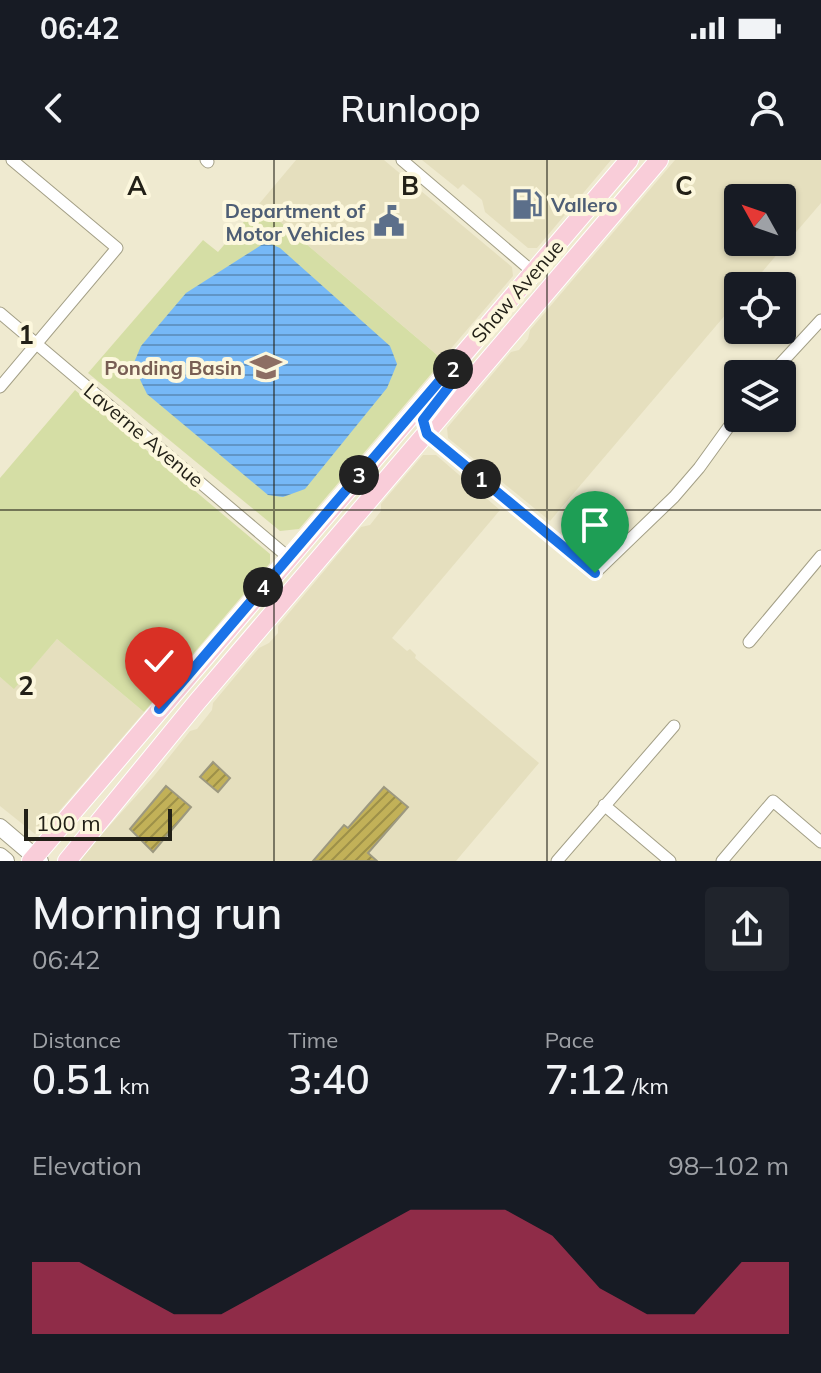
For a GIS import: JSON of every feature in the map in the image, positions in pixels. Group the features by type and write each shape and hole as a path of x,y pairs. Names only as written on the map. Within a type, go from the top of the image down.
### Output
{"main road":[{"name":"Shaw Avenue","path":"35,860 251,600 629,160"},
{"name":"Shaw Avenue","path":"67,861 259,629 659,160"},
{"path":"511,334 510,316 536,284 533,272"},
{"path":"427,434 423,420 454,380 453,365"},
{"path":"259,629 257,613 294,567 288,557"},
{"path":"189,712 187,694 224,648 251,600"},
{"path":"0,827 35,860"},
{"path":"0,856 6,861"}],"street":[{"path":"0,387 117,248 12,160"},
{"path":"402,160 533,272"},
{"name":"Laverne Avenue","path":"0,313 288,557"},
{"path":"785,360 818,327"},
{"path":"427,434 595,573 674,497 725,432"},
{"path":"749,642 821,556"},
{"path":"557,861 674,726"},
{"path":"722,861 773,801 821,842"},
{"path":"604,805 670,861"}],"shaded area":[{"path":"296,160 384,160 512,267 513,276 442,359 259,204"},
{"path":"422,160 611,160 537,248 528,248 485,212 482,200 463,184 458,189"},
{"path":"675,160 821,160 821,203 796,232 796,184 724,184 724,256 776,256 762,272 724,272 724,316 550,521 448,438 447,428 511,352 519,350 528,339 530,330"},
{"path":"423,455 436,455 500,510 392,638 407,651 410,649 415,658 539,763 456,861 78,861 190,731 197,729 212,710 213,703 259,648 278,633 278,626 361,527 370,525 381,511 381,504"},
{"path":"57,639 144,712 42,831 35,834 0,806 0,677 14,688"}],"green space":[{"name":"Ponding Basin","path":"259,204 443,360 299,529 280,531 88,373 203,240 218,252"},
{"path":"75,390 270,554 270,563 144,712 57,639 14,689 0,677 0,478"}],"water":[{"name":"Ponding Basin","path":"266,242 280,248 390,346 397,364 387,388 305,489 283,497 268,495 147,394 133,365 141,346 186,293"}],"building":[{"path":"213,762 230,778 218,792 200,777"},
{"path":"166,786 191,807 153,852 130,829"},
{"path":"384,787 408,807 368,853 377,861 313,861 344,825 348,828"}],"place":[{"name":"Vallero","path":"527,204"},
{"name":"Department of Motor Vehicles","path":"389,221"},
{"name":"Ponding Basin","path":"266,367"}],"route":[{"path":"159,709 453,365 454,380 423,420 427,434 595,573"}]}
